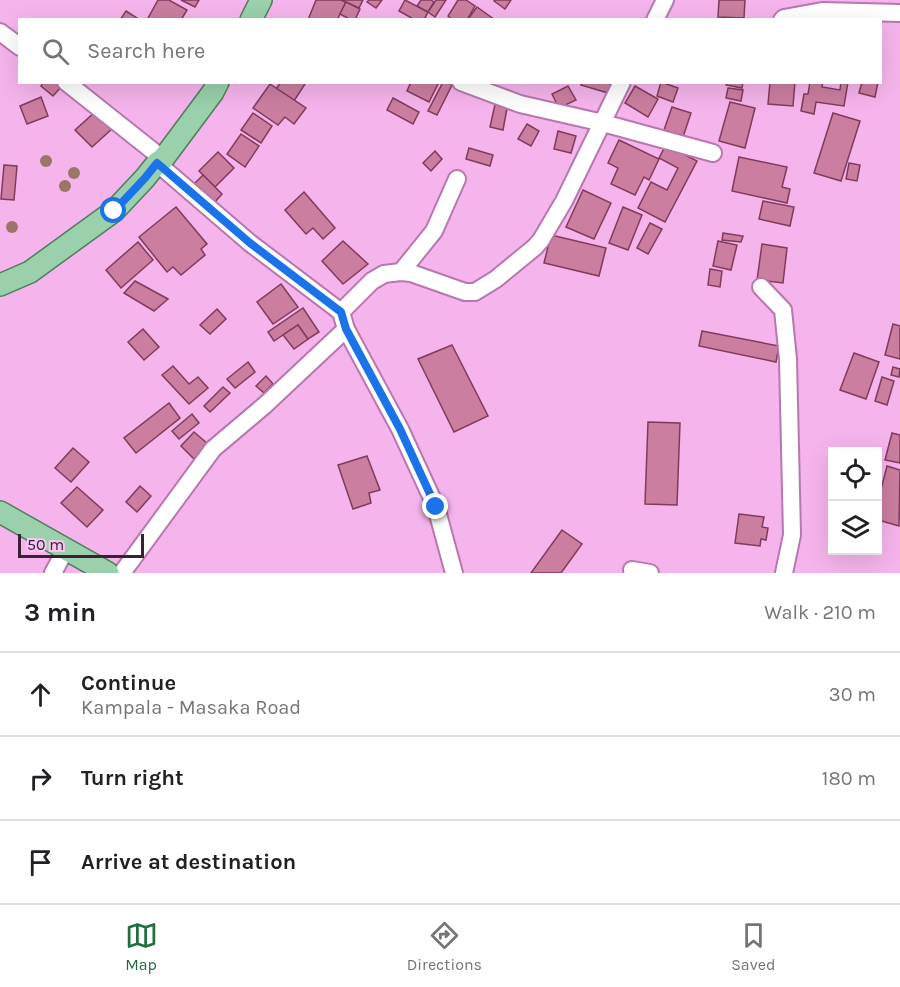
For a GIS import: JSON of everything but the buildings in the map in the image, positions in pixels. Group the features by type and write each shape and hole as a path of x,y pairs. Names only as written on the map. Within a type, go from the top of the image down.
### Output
{"main road":[{"path":"252,18 261,0"},
{"path":"0,285 30,272 114,211 160,161 217,84"},
{"path":"0,512 108,573"}],"street":[{"path":"657,18 665,0"},
{"path":"784,18 822,11 900,13"},
{"path":"0,32 18,46"},
{"path":"68,84 160,161 250,243 341,312 346,329 400,429 436,507 454,573"},
{"path":"466,84 520,104 603,123 713,153"},
{"path":"341,312 372,281 384,274 411,273 465,291 475,292 496,279 541,240 564,201 621,84"},
{"path":"400,272 434,231 457,179"},
{"path":"761,287 783,310 788,359 792,535 784,573"},
{"path":"122,573 213,449 265,405 346,329"},
{"path":"53,573 66,549"},
{"path":"632,570 650,573"}],"route":[{"path":"114,211 157,163 250,243 341,312 346,329 400,429 436,507"}]}
